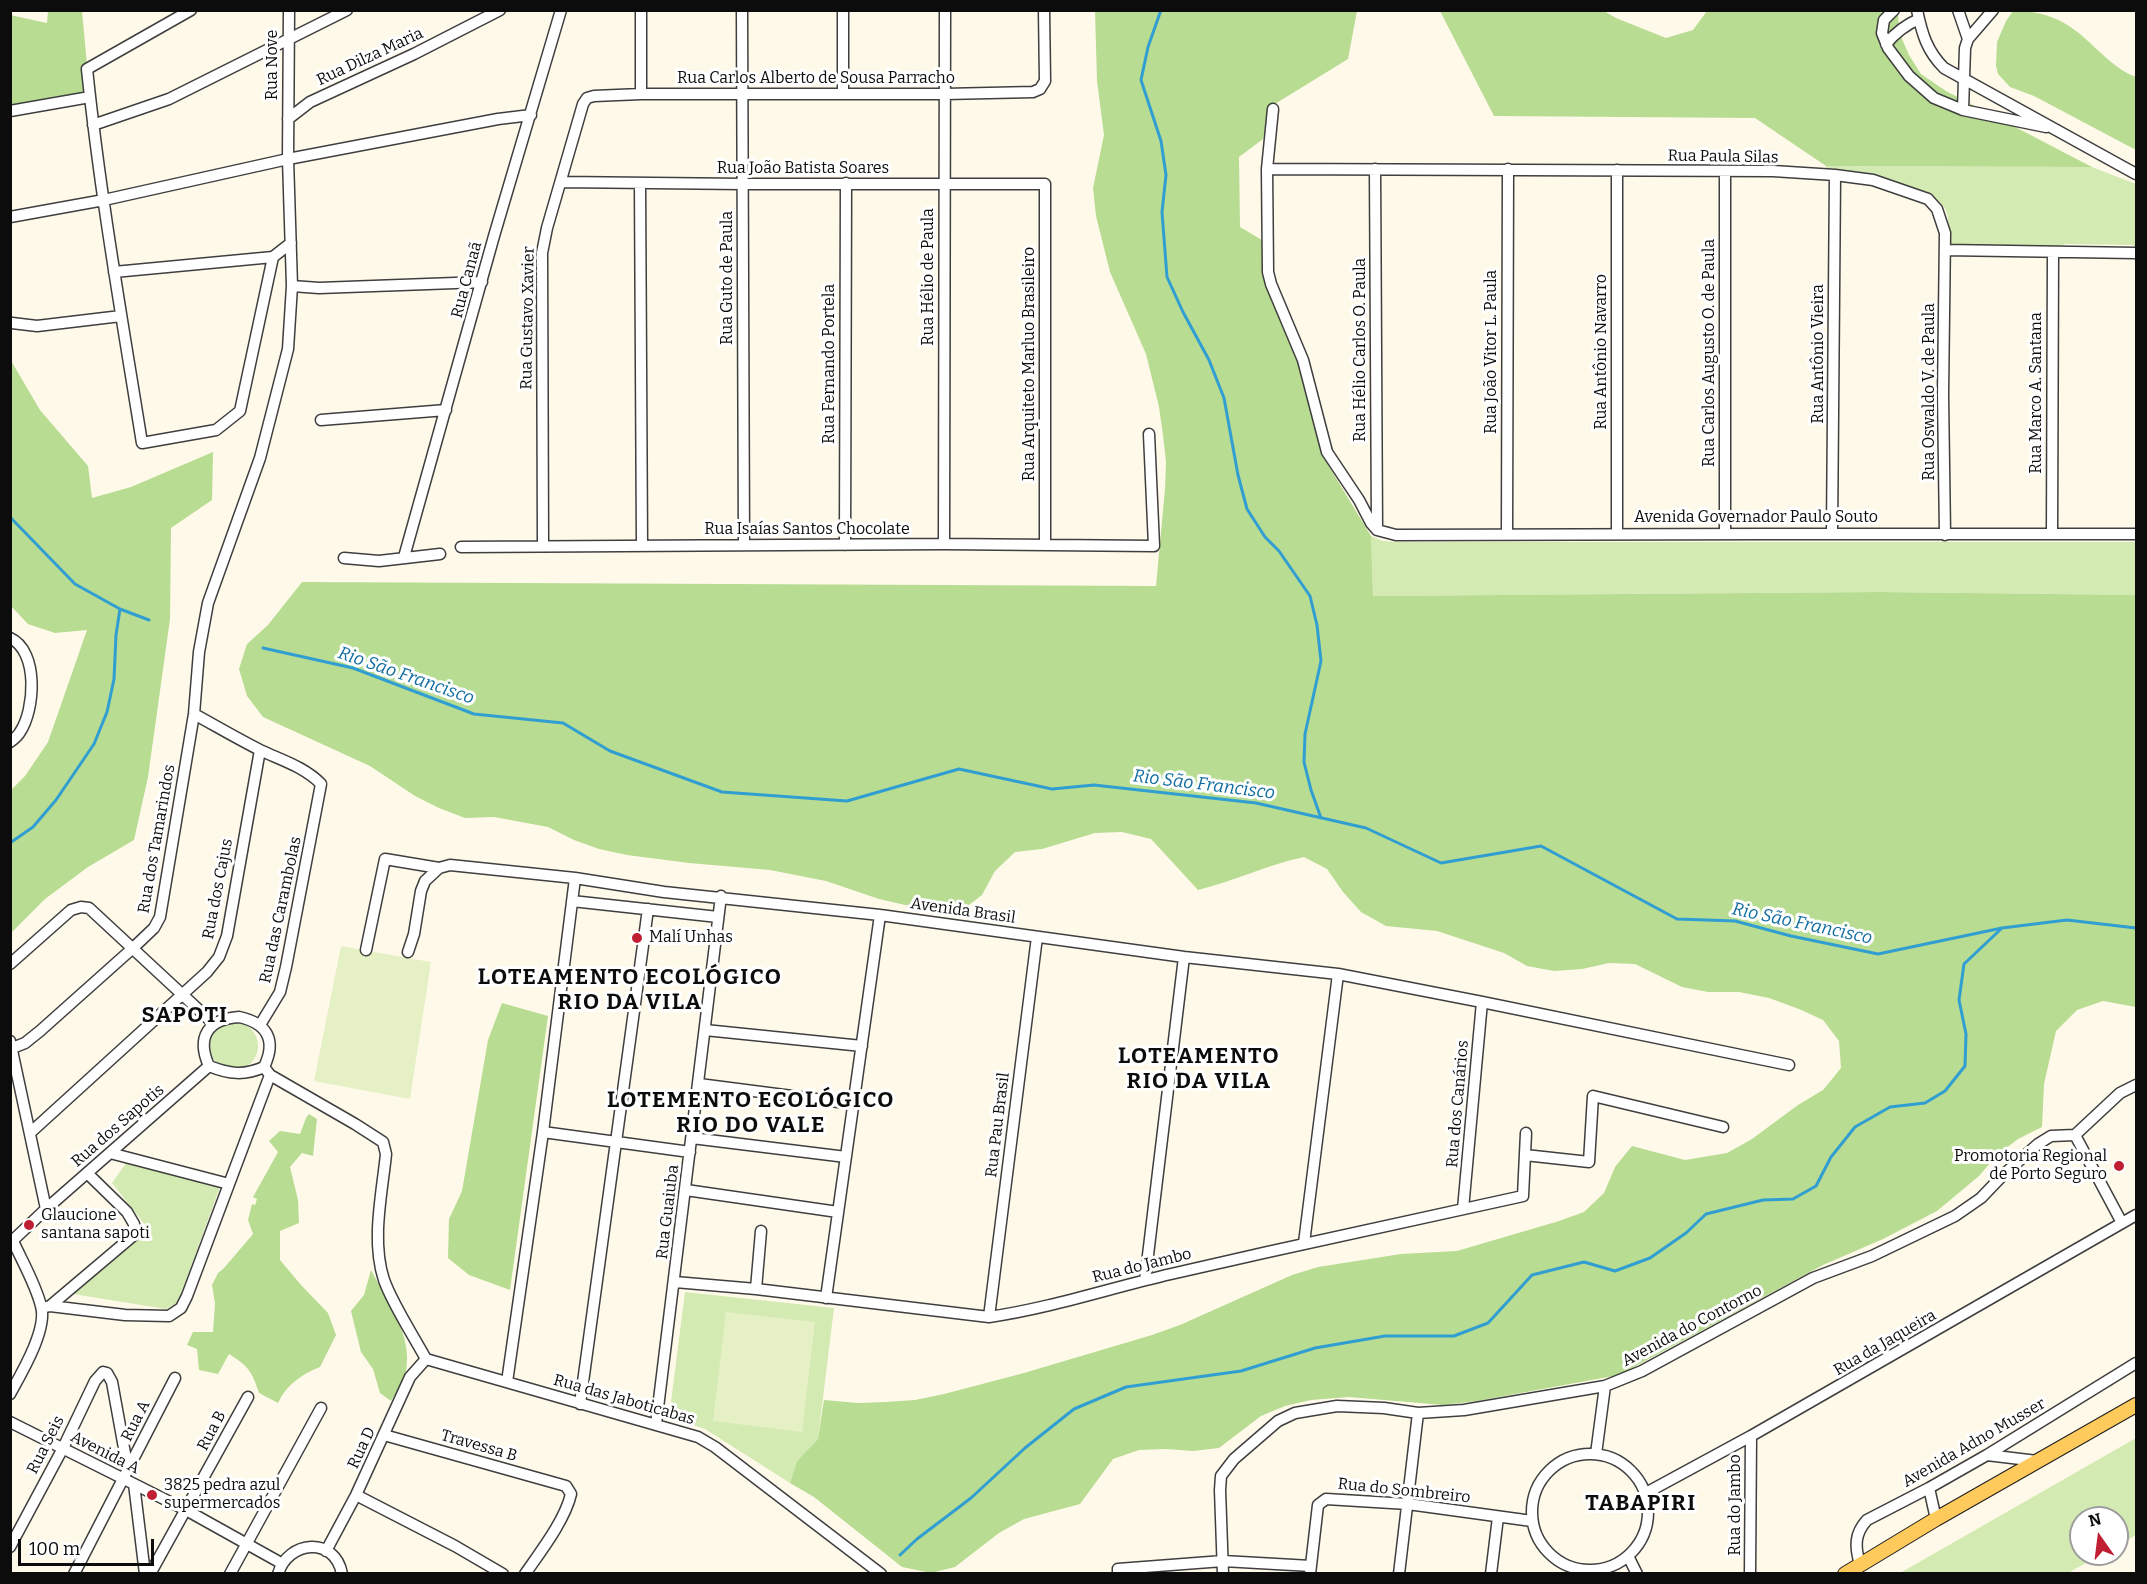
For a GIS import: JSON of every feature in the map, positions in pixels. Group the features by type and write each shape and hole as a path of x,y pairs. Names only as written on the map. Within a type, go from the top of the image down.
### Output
{"main road":[{"path":"1845,1574 2136,1404"}],"street":[{"path":"191,10 87,69 114,272 142,443 216,430 240,411 273,257"},
{"name":"Rua Nove","path":"289,10 288,159 292,286"},
{"path":"93,125 169,99 347,10"},
{"name":"Rua Dilza Maria","path":"288,119 310,102 414,54 500,10"},
{"name":"Rua Canaã","path":"404,557 494,236 561,10"},
{"path":"641,10 641,94"},
{"name":"Rua Guto de Paula","path":"741,10 744,545"},
{"path":"843,10 843,94"},
{"name":"Rua Hélio de Paula","path":"944,544 945,10"},
{"name":"Rua Carlos Alberto de Sousa Parracho","path":"587,98 641,94 1033,92 1043,86 1044,10"},
{"path":"1894,10 1884,20 1882,33 1886,44 1909,76 1934,98 1963,110 2055,129"},
{"path":"1958,10 1968,39"},
{"path":"1963,110 1965,48 1968,39 1993,10"},
{"path":"1886,44 1918,15 1925,44 1932,56 1944,68 2136,174"},
{"path":"10,111 90,97"},
{"name":"Rua Gustavo Xavier","path":"543,545 542,253 547,228 583,104 587,98"},
{"path":"1273,109 1267,169 1267,261 1271,284 1303,360 1327,452 1359,500 1371,524 1377,530"},
{"path":"10,218 104,200 288,159 498,119 531,115"},
{"name":"Rua Paula Silas","path":"1267,169 1773,171 1873,180 1928,199 1937,209 1942,223 1945,250"},
{"name":"Rua Hélio Carlos O. Paula","path":"1375,170 1377,530"},
{"name":"Rua João Vitor L. Paula","path":"1507,534 1508,170"},
{"name":"Rua Antônio Navarro","path":"1617,170 1617,533"},
{"name":"Rua Carlos Augusto O. de Paula","path":"1725,172 1725,534"},
{"name":"Rua Antônio Vieira","path":"1832,533 1835,176"},
{"name":"Rua João Batista Soares","path":"561,182 1044,184"},
{"name":"Rua Fernando Portela","path":"845,545 846,183"},
{"path":"640,184 642,545"},
{"name":"Rua Arquiteto Marluo Brasileiro","path":"1044,184 1045,544"},
{"path":"114,272 273,257 291,243"},
{"path":"1945,250 2136,254"},
{"name":"Rua Oswaldo V. de Paula","path":"1945,250 1943,395 1945,535"},
{"name":"Rua Marco A. Santana","path":"2052,534 2053,252"},
{"path":"292,286 319,288 482,282"},
{"name":"Rua dos Tamarindos","path":"11,1046 25,1042 40,1032 154,928 160,917 194,714 199,652 208,603 260,458 275,402 288,349 292,286"},
{"path":"12,323 38,326 121,316"},
{"path":"321,420 446,410"},
{"name":"Rua Isaías Santos Chocolate","path":"461,547 944,544 1154,546 1149,434"},
{"name":"Avenida Governador Paulo Souto","path":"1377,530 1395,535 2136,534"},
{"path":"344,558 379,561 440,554"},
{"path":"10,638 21,645 29,658 32,671 26,720 20,733 10,742"},
{"path":"194,714 260,750"},
{"name":"Rua das Carambolas","path":"260,750 313,775 321,784 280,992 260,1025"},
{"name":"Rua dos Cajus","path":"30,1133 183,995 219,957 226,936 260,750"},
{"name":"Avenida Brasil","path":"366,950 385,859 439,868 450,865 575,878 664,891 880,915 1184,957 1338,974 1789,1065"},
{"path":"408,952 414,934 424,881 439,868"},
{"path":"507,1382 543,1132 575,878"},
{"name":"Rua Guaiuba","path":"656,1424 721,896"},
{"path":"572,901 718,917"},
{"path":"10,964 71,910 81,907 90,908 214,1024"},
{"path":"580,1404 648,909"},
{"path":"826,1298 880,915"},
{"name":"Rua Pau Brasil","path":"989,1317 1037,937"},
{"path":"1145,1280 1184,957"},
{"path":"1304,1243 1338,974"},
{"name":"Rua dos Canários","path":"1463,1209 1482,1002"},
{"path":"46,1307 126,1316 169,1316 176,1312 187,1296 229,1184 267,1071 269,1036 253,1020 239,1017 226,1018 214,1024 206,1033 202,1045 209,1066 238,1074 267,1071 382,1142 386,1154 379,1237 380,1261 385,1281 426,1359"},
{"path":"705,1030 862,1046"},
{"path":"11,1046 46,1209"},
{"name":"Rua dos Sapotis","path":"12,1242 46,1209 209,1066"},
{"path":"699,1084 854,1104"},
{"path":"2122,1223 2075,1135 2120,1093 2136,1085"},
{"path":"1526,1133 1525,1155 1589,1162 1593,1096 1723,1127"},
{"path":"543,1132 690,1152"},
{"name":"Avenida do Contorno","path":"1224,1574 1221,1476 1234,1459 1267,1428 1295,1413 1338,1406 1384,1408 1418,1413 1464,1410 1605,1386 1651,1367 1813,1278 1872,1256 1955,1216 1981,1198 2038,1144 2051,1136 2075,1135"},
{"path":"692,1138 846,1157"},
{"path":"111,1153 229,1184"},
{"name":"Rua do Jambo","path":"675,1282 756,1289 989,1317 1040,1308 1145,1280 1304,1243 1522,1196 1525,1155"},
{"path":"10,1394 33,1352 46,1307 134,1235 134,1224 127,1212 87,1173"},
{"path":"686,1190 838,1212"},
{"name":"Rua da Jaqueira","path":"1646,1493 1751,1436 2136,1215"},
{"path":"756,1289 761,1231"},
{"path":"12,1242 46,1307"},
{"name":"Rua das Jaboticabas","path":"426,1359 698,1437 715,1447 881,1574"},
{"name":"Rua D","path":"326,1551 356,1495 410,1377 426,1359"},
{"name":"Avenida Adno Musser","path":"1860,1565 1856,1540 1859,1528 1867,1520 1987,1455 2136,1363"},
{"name":"Rua Seis","path":"10,1547 63,1448 98,1376 105,1372 112,1382 125,1474"},
{"name":"Rua A","path":"74,1574 175,1378"},
{"path":"1596,1454 1605,1386"},
{"name":"Rua B","path":"150,1574 248,1397"},
{"path":"230,1574 321,1408"},
{"path":"1399,1574 1418,1413"},
{"name":"Avenida A","path":"10,1422 63,1448 125,1474 134,1484 245,1543 280,1568"},
{"name":"Travessa B","path":"384,1435 566,1486 571,1494 561,1516 525,1574"},
{"name":"Rua do Jambo","path":"1750,1574 1751,1436"},
{"path":"1578,1454 1612,1457 1627,1466 1638,1478 1646,1493 1649,1510 1647,1527 1640,1543 1628,1556 1611,1567 1590,1570 1570,1567 1552,1557 1539,1541 1532,1521 1534,1495 1547,1472 1562,1461 1578,1454"},
{"path":"1987,1455 2037,1461"},
{"path":"134,1484 145,1574"},
{"path":"1929,1488 1936,1519"},
{"path":"356,1495 456,1546 503,1574"},
{"name":"Rua do Sombreiro","path":"1310,1570 1318,1505 1321,1501 1331,1498 1408,1504 1532,1521"},
{"path":"1491,1574 1498,1516"},
{"path":"280,1568 288,1555 296,1549 317,1547 335,1558 342,1574"},
{"path":"1628,1556 1637,1574"},
{"path":"1118,1571 1223,1561 1310,1570"}],"green space":[{"path":"48,11 82,11 90,97 11,111 10,15 47,23"},
{"path":"1095,11 1357,11 1348,59 1270,107 1263,139 1239,157 1240,227 1262,240 1265,283 1297,360 1322,455 1371,536 1373,596 1880,592 2136,595 2136,1007 2103,1001 2077,1010 2056,1031 2044,1084 2042,1127 2018,1139 1997,1155 1979,1176 1937,1211 1883,1239 1823,1265 1619,1375 1443,1405 1349,1397 1311,1400 1285,1406 1261,1416 1219,1448 1193,1451 1139,1450 1113,1459 1080,1504 1024,1519 999,1533 955,1567 931,1573 902,1567 814,1497 790,1483 797,1461 818,1439 824,1400 858,1403 886,1402 915,1400 944,1394 1152,1335 1180,1325 1292,1275 1318,1267 1401,1254 1457,1251 1559,1221 1584,1212 1604,1193 1615,1167 1632,1146 1685,1160 1727,1153 1752,1139 1798,1105 1823,1090 1841,1068 1839,1041 1823,1020 1799,1009 1769,998 1739,992 1708,992 1682,987 1635,964 1609,963 1582,969 1554,971 1527,966 1504,953 1437,931 1386,926 1361,912 1327,869 1304,857 1198,890 1151,839 1122,832 1095,833 1042,849 1015,852 995,871 982,895 961,911 905,905 879,899 826,881 770,870 627,855 599,849 548,827 494,817 465,818 415,796 370,766 263,717 247,696 239,669 247,644 268,625 302,582 1156,586 1166,462 1159,407 1146,354 1110,272 1096,216 1093,188 1104,135 1097,81"},
{"path":"1440,11 1604,11 1666,38 1693,30 1707,11 1898,11 1899,32 1909,55 1921,74 1946,91 2092,167 1826,166 1755,118 1494,116"},
{"path":"2013,11 2039,14 2064,23 2083,36 2116,66 2136,77 2136,150 2034,96 2010,87 1998,74 1997,42"},
{"path":"1826,166 2092,167 2136,184 2136,248 2133,245 2065,244 2058,248 1952,247 1946,212 1936,198 1908,185 1873,177 1827,171"},
{"path":"10,359 40,410 88,466 92,498 131,487 213,452 212,500 171,528 170,619 148,777 134,840 88,867 45,899 11,933 11,790 25,776 48,742 87,630 55,633 28,624 11,606"},
{"path":"1371,536 1383,541 1397,542 2136,542 2136,595 1880,592 1373,596"},
{"path":"341,946 431,962 410,1099 314,1081"},
{"path":"502,1003 548,1016 510,1290 469,1275 448,1258 449,1219 462,1191 488,1040"},
{"path":"229,1022 239,1022 254,1032 258,1046 257,1055 248,1066 239,1070 229,1070 214,1060 210,1051 210,1041 220,1026"},
{"path":"309,1114 317,1119 313,1156 302,1153 290,1167 298,1200 299,1223 280,1231 280,1260 328,1313 336,1335 320,1367 295,1381 278,1403 259,1393 248,1370 229,1354 218,1374 199,1370 197,1349 187,1345 193,1332 213,1332 215,1303 212,1285 218,1273 253,1234 248,1220 252,1204 255,1205 257,1199 253,1197 278,1152 269,1141 280,1131 300,1134"},
{"path":"126,1163 220,1187 178,1302 166,1309 73,1294 149,1230 112,1183"},
{"path":"371,1270 391,1306 406,1344 406,1371 391,1401 380,1393 373,1369 361,1352 351,1311 364,1295"},
{"path":"685,1292 834,1308 818,1439 797,1461 790,1483 705,1429 669,1417"},
{"path":"726,1312 815,1322 802,1432 713,1421"},
{"path":"2136,1438 2136,1535 2129,1539 2129,1506 2069,1506 2069,1566 2081,1566 2068,1573 1900,1573"}],"waterway":[{"path":"1161,10 1148,47 1141,80 1161,141 1166,175 1162,212 1167,277 1209,360 1224,398 1238,475 1247,509 1265,537 1279,551 1310,596 1317,625 1321,661 1305,734 1304,762 1321,818"},
{"name":"Rio São Francisco","path":"10,517 75,584 120,609 149,620"},
{"path":"10,843 33,827 56,800 94,744 107,712 114,679 120,609"},
{"name":"Rio São Francisco","path":"263,648 353,668 474,714 563,723 610,751 722,792 847,801 959,769 1052,789 1094,785 1256,803 1366,828 1441,863 1541,846 1677,919 1735,921 1791,936 1878,954 2002,928 2067,920 2136,928"},
{"path":"900,1555 917,1539 971,1498 1025,1448 1074,1409 1126,1387 1241,1371 1315,1348 1385,1336 1454,1336 1488,1323 1532,1275 1584,1262 1615,1271 1650,1258 1686,1233 1706,1214 1763,1200 1793,1199 1816,1186 1831,1157 1855,1127 1890,1107 1925,1103 1945,1091 1965,1066 1966,1034 1959,1000 1964,964 2002,928"}],"place":[{"name":"Malí Unhas","path":"637,938"},
{"name":"Promotoria Regional de Porto Seguro","path":"2119,1166"},
{"name":"Glaucione santana sapoti","path":"29,1225"},
{"name":"3825 pedra azul supermercados","path":"152,1495"}],"district":[{"name":"LOTEAMENTO ECOLÓGICO RIO DA VILA","path":"630,990"},
{"name":"SAPOTI","path":"185,1016"},
{"name":"LOTEAMENTO RIO DA VILA","path":"1199,1070"},
{"name":"LOTEMENTO ECOLÓGICO RIO DO VALE","path":"751,1114"},
{"name":"TABAPIRI","path":"1641,1504"}]}
